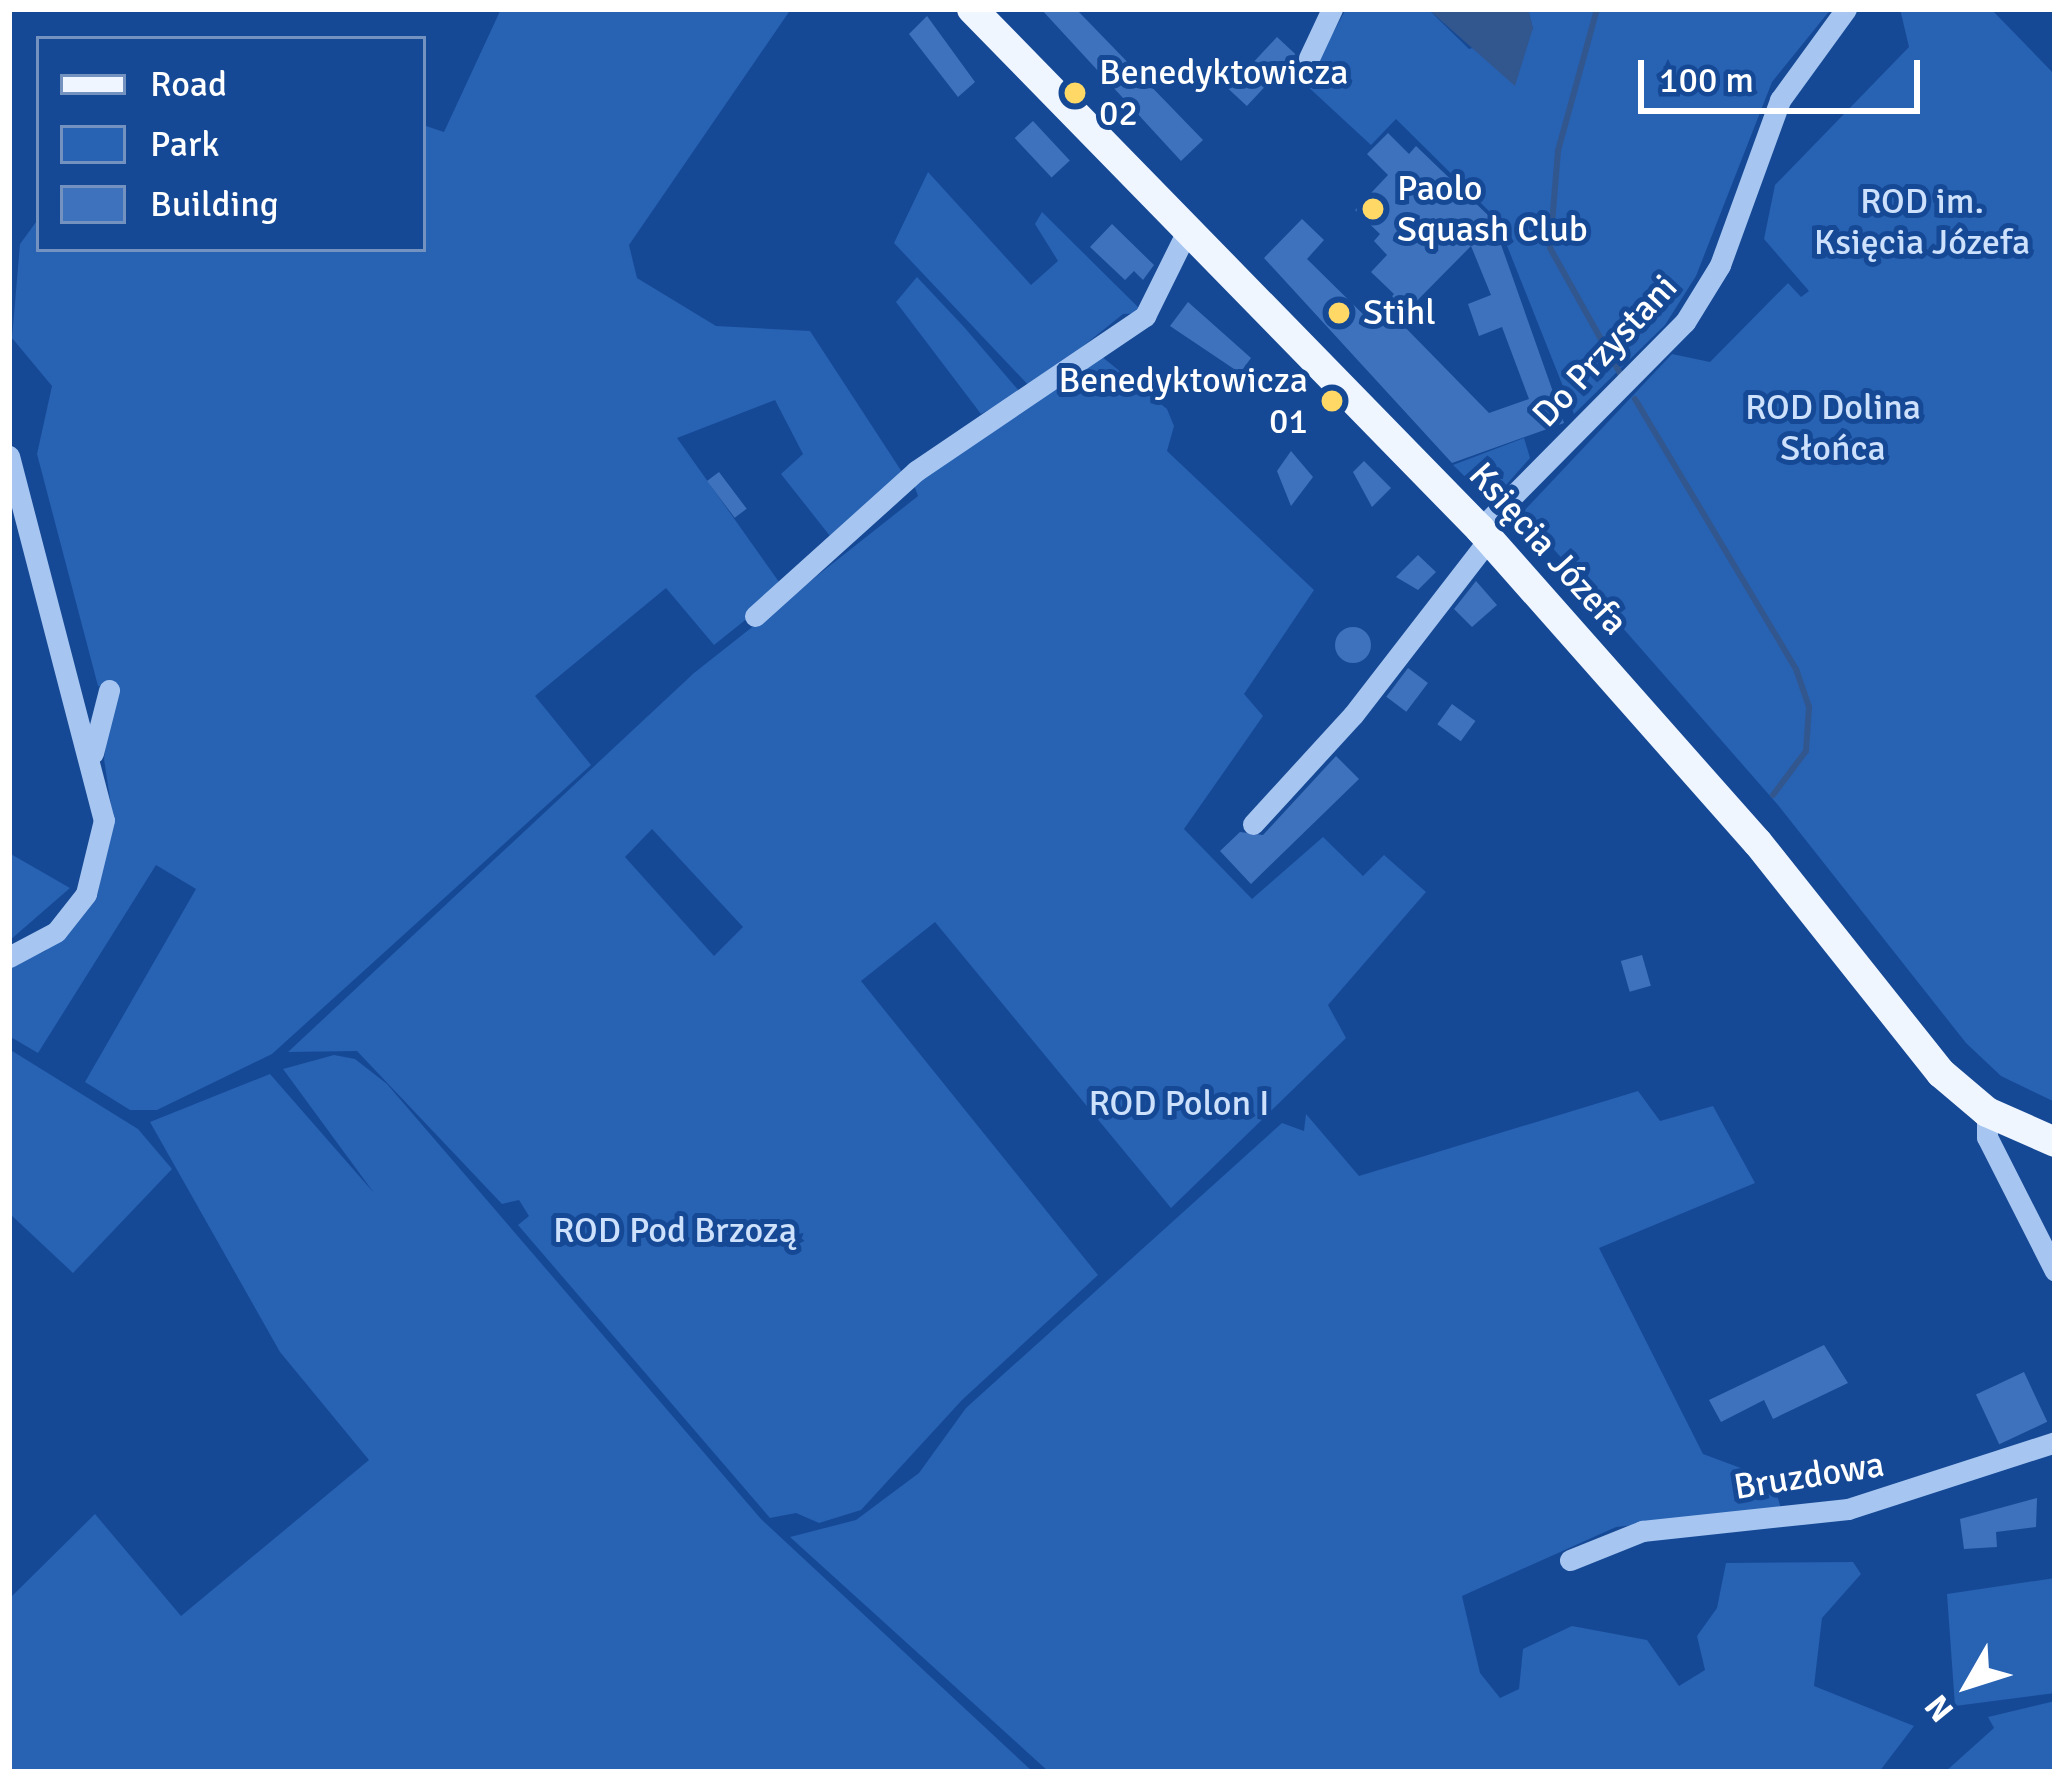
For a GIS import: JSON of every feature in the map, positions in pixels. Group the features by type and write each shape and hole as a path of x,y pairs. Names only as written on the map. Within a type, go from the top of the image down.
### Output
{"main road":[{"name":"Księcia Józefa","path":"989,15 1187,231 1485,534 1757,843 1941,1073 1988,1112 2055,1142"}],"street":[{"path":"1309,58 1331,9"},
{"name":"Do Przystani","path":"1253,824 1353,716 1485,534 1685,322 1720,265 1787,86 1846,9"},
{"path":"755,616 916,471 1145,316 1187,231"},
{"path":"9,456 104,820 97,870 56,932 9,958"},
{"path":"91,758 109,690"},
{"path":"1988,1112 1992,1148 2055,1271"},
{"name":"Bruzdowa","path":"1570,1560 1642,1531 1847,1509 2055,1442"}],"green space":[{"path":"501,9 791,9 629,245 637,278 716,326 810,331 902,472 830,536 781,474 803,454 775,400 677,438 784,589 714,645 666,588 535,696 591,765 272,1054 157,1110 130,1110 85,1082 196,889 156,865 38,1053 9,1036 9,966 45,951 97,897 113,818 104,759 114,688 98,686 37,454 52,386 12,338 20,244 36,222 36,252 426,252 426,126 444,132"},
{"path":"1346,9 1428,9 1469,49 1533,29 1528,9 1831,9 1772,82 1696,276 1665,325 1574,414 1496,218 1396,119 1371,145 1305,84"},
{"path":"1900,9 1991,9 2055,75 2055,1102 2001,1076 1966,1043 1778,805 1522,513 1672,354 1710,362 1788,283 1801,297 1809,291 1764,239 1775,185 1909,47"},
{"path":"928,172 1031,285 1058,261 1035,224 1042,212 1144,313 1123,314 1031,388 894,243"},
{"path":"917,277 1020,392 981,414 896,302"},
{"path":"1096,352 1167,409 1174,426 1167,451 1314,590 1244,694 1263,716 1184,829 1252,899 1323,837 1363,876 1384,855 1426,892 1328,1005 1346,1038 1171,1208 935,922 861,981 1098,1275 962,1400 861,1510 819,1523 796,1513 770,1518 518,1225 529,1216 519,1200 502,1204 357,1051 288,1052 694,673 918,496 914,485","holes":["652,829 743,927 714,956 625,857"]},
{"path":"1524,438 1530,458 1491,502 1453,465"},
{"path":"9,853 70,888 9,941"},
{"path":"9,1049 138,1129 172,1169 73,1273 9,1213"},
{"path":"334,1055 355,1059 387,1084 761,1519 1033,1772 9,1772 9,1599 95,1514 181,1616 369,1460 280,1352 150,1122 270,1074 374,1193 283,1069"},
{"path":"1638,1091 1660,1121 1713,1106 1755,1183 1599,1248 1703,1454 1773,1480 1781,1509 1616,1527 1462,1596 1480,1673 1500,1698 1519,1689 1523,1649 1572,1626 1647,1640 1679,1686 1705,1670 1697,1636 1717,1608 1726,1563 1853,1562 1861,1574 1822,1618 1814,1686 1914,1726 1879,1772 1049,1772 790,1537 856,1520 919,1473 966,1408 1282,1123 1304,1131 1306,1114 1359,1176"},
{"path":"2055,1578 2055,1693 1955,1706 1947,1594"},
{"path":"2055,1701 2054,1772 1945,1772 1994,1728 1988,1717"}],"shaded area":[{"path":"1428,9 1528,9 1533,28 1515,86"}],"building":[{"path":"1041,9 1076,9 1203,140 1181,161"},
{"path":"927,16 975,82 958,97 909,34"},
{"path":"1277,37 1295,54 1247,106 1229,89"},
{"path":"1033,121 1070,160 1052,178 1015,138"},
{"path":"1388,133 1409,154 1416,146 1492,219 1564,423 1452,463 1264,258 1302,219 1324,240 1307,259 1370,321 1394,294 1371,272 1387,255 1374,241 1380,234 1355,210 1388,175 1367,154","holes":["1471,246 1491,295 1468,304 1479,336 1502,327 1529,399 1489,413 1398,320"]},
{"path":"1112,224 1154,265 1143,280 1134,271 1125,280 1090,247"},
{"path":"1188,302 1251,358 1240,373 1170,326"},
{"path":"1291,451 1313,477 1291,506 1277,471"},
{"path":"1364,461 1391,488 1372,507 1353,472"},
{"path":"719,472 747,509 735,518 707,481"},
{"path":"1418,555 1436,572 1418,590 1396,577"},
{"path":"1476,581 1497,605 1472,627 1454,609"},
{"path":"1353,627 1366,632 1371,645 1366,658 1353,663 1340,658 1335,645 1340,632"},
{"path":"1408,668 1428,683 1406,712 1386,697"},
{"path":"1452,704 1475,721 1461,741 1437,724"},
{"path":"1336,756 1359,779 1251,884 1220,851 1240,832 1263,835"},
{"path":"1642,955 1651,986 1630,992 1621,961"},
{"path":"1824,1345 1848,1383 1773,1419 1764,1400 1721,1422 1709,1400"},
{"path":"2024,1372 2047,1422 1999,1444 1976,1394"},
{"path":"2037,1498 2036,1527 1996,1532 1997,1547 1964,1549 1960,1519"}],"waterway":[{"path":"1597,9 1558,151 1550,248 1621,375"},
{"path":"1635,399 1796,669 1809,707 1806,751 1773,795"}],"place":[{"name":"Benedyktowicza 02","path":"1075,93"},
{"name":"Paolo Squash Club","path":"1373,209"},
{"name":"Stihl","path":"1339,313"},
{"name":"Benedyktowicza 01","path":"1332,401"}],"park label":[{"name":"ROD im. Księcia Józefa","path":"1922,222"},
{"name":"ROD Dolina Słońca","path":"1833,428"},
{"name":"ROD Polon I","path":"1179,1104"},
{"name":"ROD Pod Brzozą","path":"675,1231"}]}
